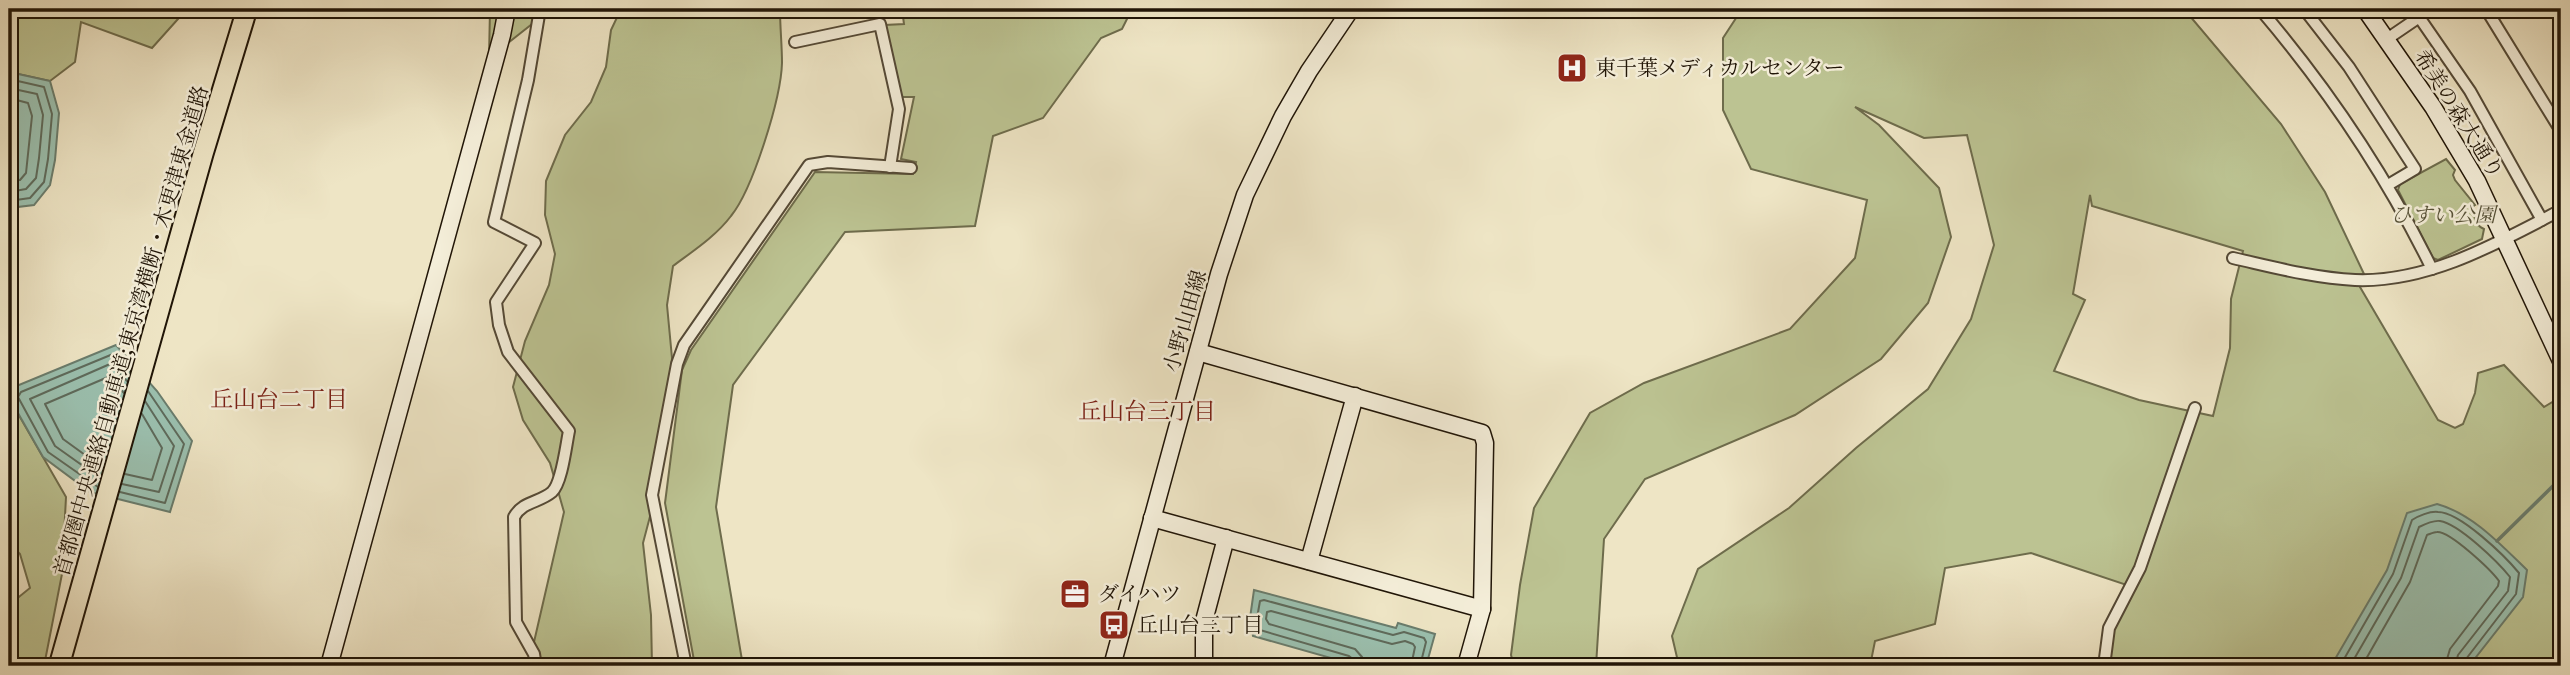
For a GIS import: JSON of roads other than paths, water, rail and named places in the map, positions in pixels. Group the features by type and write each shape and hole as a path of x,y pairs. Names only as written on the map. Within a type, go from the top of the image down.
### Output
{"highway":[{"name":"首都圏中央連絡自動車道;東京湾横断・木更津東金道路","path":"60,666 203,154 247,9"}],"street":[{"path":"329,666 502,36 507,9"},
{"path":"536,666 534,654 516,622 514,517 519,509 551,493 558,484 569,431 508,352 499,324 496,302 535,243 494,222 528,80 540,9"},
{"name":"小野山田線","path":"1112,666 1219,274 1245,195 1309,71 1351,9"},
{"path":"2260,9 2348,121 2388,185 2432,269"},
{"path":"2304,9 2350,67 2415,169 2388,185"},
{"name":"希美の森大通り","path":"2365,9 2433,107 2477,181 2561,361"},
{"path":"2387,39 2431,9"},
{"path":"2486,9 2561,131"},
{"path":"2419,17 2470,91 2542,220"},
{"path":"795,42 880,24 899,109 890,167"},
{"path":"685,666 652,495 677,364 684,345 809,165 828,162 911,168"},
{"path":"2233,258 2323,278 2385,279 2432,269 2506,239 2561,210"},
{"path":"1198,352 1482,433 1485,443 1482,609 1466,666"},
{"path":"1309,561 1355,396"},
{"path":"2104,666 2109,628 2140,568 2195,408"},
{"path":"1152,518 1482,609"},
{"path":"1205,666 1204,621 1226,538"}],"water":[{"path":"9,72 50,81 59,113 50,185 34,205 9,208"},
{"path":"116,345 157,391 192,441 170,512 90,492 43,457 10,399 14,387"},
{"path":"2437,504 2474,523 2527,570 2523,597 2469,666 2331,666 2387,570 2407,513"},
{"path":"1254,590 1396,628 1398,623 1435,634 1426,666 1359,666 1253,636 1250,618"}],"waterway":[{"path":"2497,541 2561,478"}],"place":[{"name":"東千葉メディカルセンター","path":"1572,68"},
{"name":"ダイハツ","path":"1075,594"},
{"name":"丘山台三丁目","path":"1114,625"}],"district":[{"name":"丘山台二丁目","path":"279,399"},
{"name":"丘山台三丁目","path":"1147,411"}],"park label":[{"name":"ひすい公園","path":"2443,215"}]}
